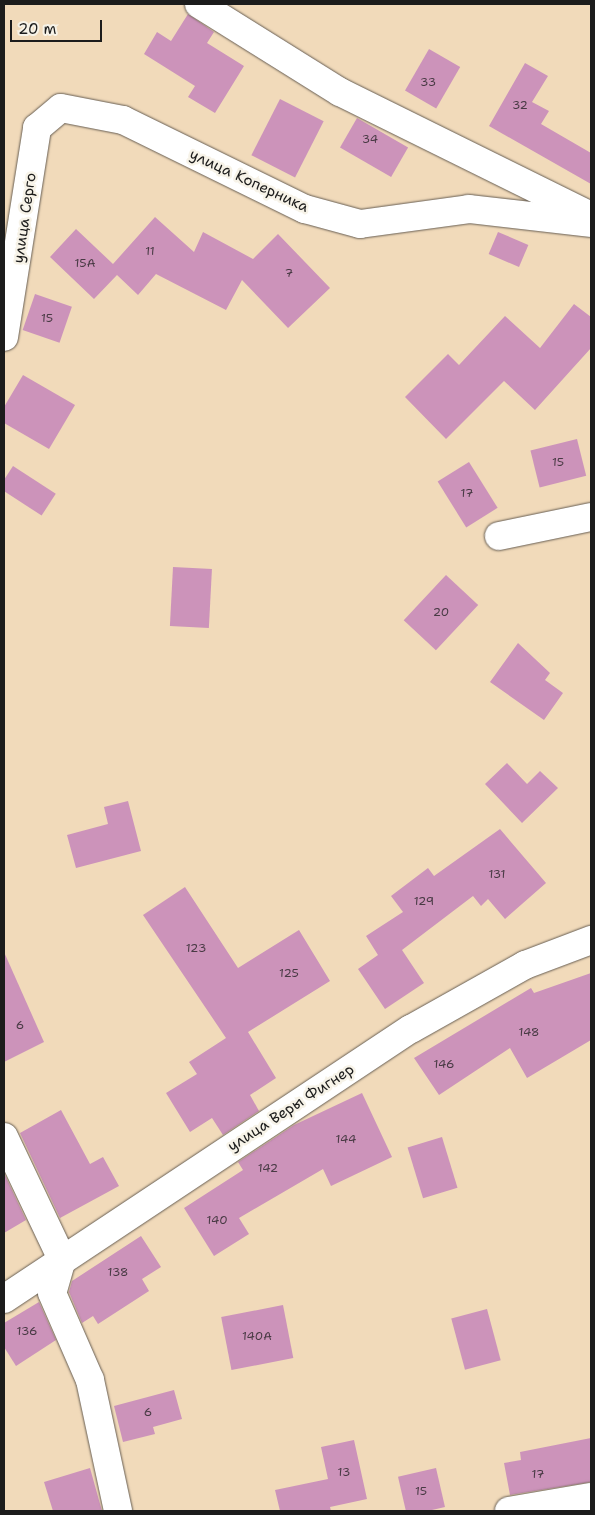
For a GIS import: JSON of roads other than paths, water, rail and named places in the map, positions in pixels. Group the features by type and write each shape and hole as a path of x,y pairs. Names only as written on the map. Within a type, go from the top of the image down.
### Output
{"street":[{"path":"200,4 340,92 591,216"},
{"name":"улица Коперника","path":"61,108 124,120 305,209 360,224 469,208 591,223"},
{"name":"улица Серго","path":"4,337 37,128 61,108"},
{"path":"499,536 591,517"},
{"name":"улица Веры Фигнер","path":"4,1299 411,1029 525,965 591,940"},
{"path":"4,1137 62,1259 52,1293 90,1380 118,1511"},
{"path":"509,1511 591,1497"}]}
